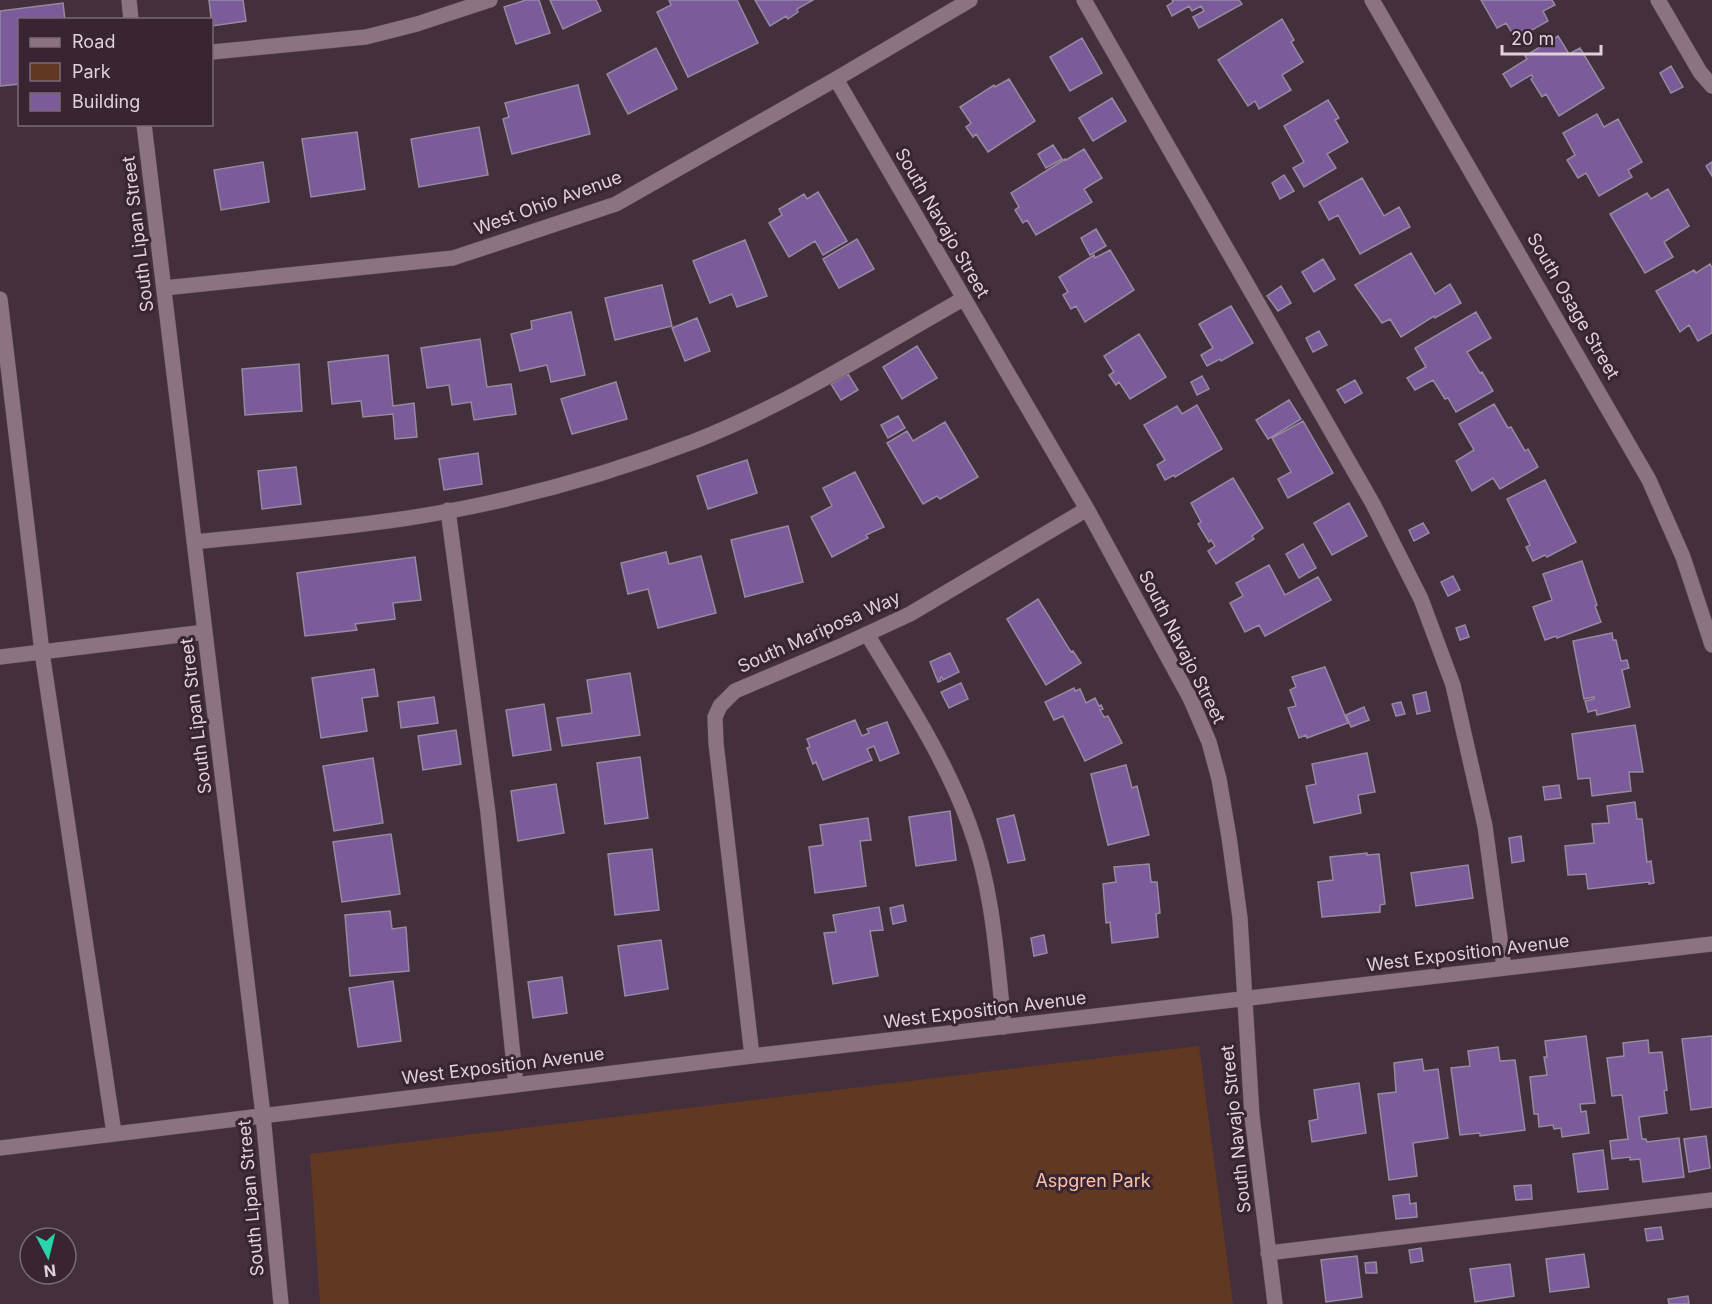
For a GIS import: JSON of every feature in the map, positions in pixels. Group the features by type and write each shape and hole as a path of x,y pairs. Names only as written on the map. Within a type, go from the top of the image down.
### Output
{"street":[{"path":"129,0 131,18"},
{"path":"213,52 366,37 417,24 490,0"},
{"name":"West Ohio Avenue","path":"164,288 453,258 616,204 836,80 970,0"},
{"path":"1084,0 1373,504 1421,599 1453,685 1485,826 1504,968"},
{"name":"South Osage Street","path":"1372,0 1649,480 1683,557 1712,645"},
{"path":"1658,0 1700,72 1712,86"},
{"name":"South Navajo Street","path":"836,80 1087,509 1191,700 1209,742 1219,778 1240,918 1252,1116 1275,1304"},
{"name":"South Lipan Street","path":"144,126 263,1114 280,1304"},
{"path":"0,299 42,652 114,1133"},
{"path":"194,542 402,519 498,501 592,477 696,440 787,399 963,299"},
{"name":"South Mariposa Way","path":"752,1056 716,743 715,717 720,705 735,691 910,614 1087,509"},
{"path":"448,510 488,813 516,1085"},
{"path":"0,657 205,632"},
{"path":"867,634 941,759 970,824 984,872 992,919 1004,1027"},
{"name":"West Exposition Avenue","path":"0,1148 263,1114 1712,944"},
{"path":"1268,1253 1712,1200"}],"green space":[{"name":"Aspgren Park","path":"1199,1046 1233,1304 320,1304 310,1154"}],"building":[{"path":"209,0 243,0 246,21 213,26 213,18 211,18"},
{"path":"526,0 539,0 550,33 516,44 504,7"},
{"path":"550,0 596,0 601,11 563,29"},
{"path":"669,0 737,0 758,43 688,77 657,12 671,5"},
{"path":"755,0 813,0 797,9 798,12 788,19 786,16 770,26"},
{"path":"1172,0 1239,0 1242,4 1199,28 1193,17 1204,11 1201,6 1192,11 1189,6 1172,16 1167,6 1173,2"},
{"path":"1481,0 1552,0 1555,5 1543,11 1548,21 1516,39 1506,23 1497,28"},
{"path":"63,3 65,18 18,18 18,84 0,86 0,11"},
{"path":"1282,19 1294,40 1291,42 1303,62 1282,75 1291,90 1259,109 1255,101 1248,106 1218,60"},
{"path":"1558,36 1569,54 1580,48 1604,88 1559,116 1546,94 1542,97 1531,75 1511,87 1503,74 1527,59 1525,56"},
{"path":"1082,38 1102,73 1070,91 1050,57"},
{"path":"656,48 677,89 628,114 607,74"},
{"path":"1671,66 1683,87 1671,93 1660,73"},
{"path":"1009,79 1035,121 988,152 976,134 973,137 966,127 971,123 960,107 994,85 995,87"},
{"path":"578,85 590,134 512,154 503,119 509,117 505,103"},
{"path":"1112,98 1126,121 1093,141 1079,118"},
{"path":"1328,100 1339,118 1335,120 1348,142 1327,154 1336,168 1304,187 1293,168 1304,162 1284,126"},
{"path":"1597,114 1604,127 1618,119 1642,162 1628,170 1632,177 1599,196 1586,173 1578,178 1567,160 1575,155 1563,133"},
{"path":"479,127 488,175 419,187 411,139"},
{"path":"357,132 365,189 311,197 302,139"},
{"path":"1053,145 1062,159 1046,168 1038,154"},
{"path":"1084,149 1102,178 1084,189 1092,202 1036,235 1027,220 1023,223 1015,210 1019,207 1011,193"},
{"path":"263,162 269,202 221,210 214,170"},
{"path":"1712,162 1712,176 1706,166"},
{"path":"1284,175 1294,191 1280,199 1272,183"},
{"path":"1362,178 1384,216 1399,207 1410,227 1360,254 1338,215 1329,220 1319,202"},
{"path":"1668,189 1689,226 1664,242 1673,257 1645,273 1610,214 1647,193 1651,199"},
{"path":"818,192 847,241 823,255 815,241 789,257 769,223 782,215 779,209 804,194 807,199"},
{"path":"1096,229 1106,246 1090,255 1081,238"},
{"path":"857,239 874,269 839,288 823,259"},
{"path":"745,240 767,296 737,307 732,294 710,303 693,261"},
{"path":"1110,250 1134,290 1085,322 1076,306 1071,309 1063,295 1068,292 1059,277 1094,255 1095,258"},
{"path":"1411,253 1435,294 1450,284 1461,303 1435,318 1434,316 1401,337 1390,319 1382,323 1355,285"},
{"path":"1323,259 1335,279 1314,292 1302,272"},
{"path":"1710,264 1712,268 1712,333 1698,341 1689,325 1680,332 1656,291"},
{"path":"662,285 672,326 615,340 605,298"},
{"path":"1281,286 1291,303 1278,311 1267,296"},
{"path":"1231,306 1253,343 1207,366 1201,355 1213,348 1199,324"},
{"path":"571,312 585,375 551,382 547,365 520,371 511,334 532,329 531,321"},
{"path":"1476,312 1491,338 1467,352 1493,391 1456,412 1433,380 1415,390 1407,378 1426,367 1415,348"},
{"path":"697,318 710,351 685,361 672,328"},
{"path":"1319,331 1327,345 1313,352 1306,338"},
{"path":"1139,334 1166,377 1130,399 1119,382 1116,385 1109,375 1114,372 1104,356"},
{"path":"480,339 487,387 511,384 516,414 474,420 471,402 452,405 449,385 427,388 421,348"},
{"path":"917,346 937,378 902,399 883,367"},
{"path":"388,355 393,406 414,403 417,437 395,439 393,414 363,417 361,401 332,404 328,362"},
{"path":"299,364 302,411 245,415 242,369"},
{"path":"848,374 858,390 841,400 831,384"},
{"path":"1202,376 1209,389 1197,395 1191,382"},
{"path":"1355,380 1362,393 1345,403 1337,390"},
{"path":"616,382 627,419 572,434 561,399"},
{"path":"1289,400 1301,419 1268,439 1256,420"},
{"path":"1494,404 1508,428 1511,427 1525,451 1528,449 1538,467 1500,489 1493,478 1472,491 1456,461 1474,450 1459,424"},
{"path":"1197,405 1222,449 1175,477 1174,475 1165,480 1157,465 1165,460 1144,425 1177,406 1182,414"},
{"path":"898,416 905,428 888,438 881,425"},
{"path":"1303,421 1333,473 1288,498 1278,479 1291,472 1272,438"},
{"path":"945,422 978,477 940,499 937,496 923,504 887,443 907,431 913,441"},
{"path":"478,453 482,484 444,490 439,459"},
{"path":"747,460 757,493 708,509 697,476"},
{"path":"296,467 301,504 262,509 258,471"},
{"path":"855,472 884,527 866,535 868,538 832,557 811,517 832,506 823,488"},
{"path":"1233,478 1263,528 1252,536 1254,539 1216,564 1208,551 1215,546 1211,540 1209,542 1198,524 1201,522 1191,503"},
{"path":"1545,480 1576,542 1547,557 1545,555 1533,561 1526,547 1530,545 1507,499"},
{"path":"1349,503 1367,536 1332,555 1314,523"},
{"path":"1423,523 1429,533 1414,541 1409,530"},
{"path":"788,526 803,582 745,597 731,540"},
{"path":"1303,544 1316,568 1299,578 1286,554"},
{"path":"666,552 669,564 701,556 716,613 658,628 648,589 628,594 621,563"},
{"path":"415,557 421,600 393,603 395,619 355,624 357,630 305,636 297,573"},
{"path":"1582,561 1601,622 1545,640 1533,607 1552,600 1543,574"},
{"path":"1269,565 1285,595 1318,577 1331,600 1265,636 1259,625 1245,632 1230,603 1243,596 1236,583"},
{"path":"1453,576 1460,590 1448,596 1441,582"},
{"path":"1038,599 1071,652 1073,651 1081,663 1046,685 1007,619"},
{"path":"1465,625 1469,637 1460,640 1456,628"},
{"path":"1612,633 1621,661 1627,660 1629,668 1622,670 1630,707 1597,715 1596,710 1588,712 1585,701 1594,699 1594,697 1584,699 1573,641"},
{"path":"950,653 959,672 943,680 942,677 938,682 930,662"},
{"path":"1325,667 1348,723 1307,738 1306,735 1299,738 1288,708 1296,706 1290,690 1296,687 1292,677"},
{"path":"374,669 378,696 362,698 367,731 321,738 312,678"},
{"path":"630,673 640,735 562,746 557,718 592,713 587,680"},
{"path":"961,683 968,699 949,708 941,692"},
{"path":"1074,688 1075,691 1080,689 1086,703 1095,698 1103,709 1100,710 1104,717 1108,716 1122,743 1085,761 1063,716 1054,720 1045,702"},
{"path":"1426,692 1430,711 1417,714 1413,695"},
{"path":"434,697 438,723 401,728 398,702"},
{"path":"1401,702 1405,714 1396,716 1392,704"},
{"path":"544,704 551,750 513,756 506,710"},
{"path":"1364,707 1369,720 1351,727 1346,715"},
{"path":"855,720 862,736 869,733 867,729 887,722 899,753 880,761 874,746 867,749 872,760 823,780 816,762 813,764 807,748 810,747 807,739"},
{"path":"1635,725 1643,772 1629,772 1631,791 1592,796 1590,778 1578,779 1572,734"},
{"path":"456,730 461,764 423,770 418,736"},
{"path":"1367,753 1375,792 1358,795 1361,813 1314,823 1306,786 1316,784 1312,764"},
{"path":"640,757 648,818 605,824 597,763"},
{"path":"373,758 383,823 334,831 323,766"},
{"path":"1126,765 1132,788 1137,786 1149,835 1108,845 1091,774"},
{"path":"556,784 564,833 518,841 511,791"},
{"path":"1559,785 1561,798 1545,800 1543,787"},
{"path":"1635,802 1637,819 1642,819 1647,862 1651,861 1654,883 1588,889 1586,874 1568,875 1565,846 1594,843 1592,824 1609,823 1607,806"},
{"path":"950,811 956,860 916,866 909,817"},
{"path":"1014,815 1025,860 1008,863 997,819"},
{"path":"868,818 871,840 860,841 866,886 815,893 809,847 823,845 820,825"},
{"path":"391,834 400,894 342,902 333,842"},
{"path":"1521,836 1524,861 1512,863 1509,838"},
{"path":"652,849 659,910 615,915 608,854"},
{"path":"1367,853 1367,855 1379,854 1385,904 1380,905 1380,912 1322,917 1318,882 1333,880 1330,857"},
{"path":"1149,864 1151,882 1157,882 1160,913 1156,914 1158,937 1112,943 1110,922 1106,923 1103,884 1116,882 1114,867"},
{"path":"1468,865 1473,898 1416,906 1411,873"},
{"path":"903,905 906,921 893,924 890,908"},
{"path":"879,907 883,930 870,931 878,976 833,984 824,933 836,932 833,915"},
{"path":"390,911 392,929 406,927 409,971 350,976 345,915"},
{"path":"1044,935 1047,953 1034,956 1031,938"},
{"path":"661,940 668,989 625,996 618,946"},
{"path":"562,977 567,1013 533,1018 528,982"},
{"path":"393,981 401,1041 358,1047 349,988"},
{"path":"1586,1036 1595,1103 1580,1104 1581,1112 1586,1111 1589,1133 1562,1137 1561,1128 1554,1129 1553,1125 1539,1127 1538,1114 1534,1114 1530,1077 1547,1075 1544,1057 1547,1057 1545,1041"},
{"path":"1712,1036 1712,1107 1691,1110 1682,1039"},
{"path":"1648,1040 1649,1053 1662,1052 1667,1090 1664,1091 1667,1113 1639,1117 1642,1139 1646,1139 1647,1142 1679,1138 1684,1177 1643,1182 1640,1159 1630,1160 1630,1157 1612,1159 1610,1141 1628,1139 1622,1095 1612,1096 1607,1058 1624,1056 1623,1043"},
{"path":"1498,1047 1500,1061 1515,1060 1525,1130 1480,1136 1480,1133 1460,1135 1451,1068 1470,1066 1468,1051"},
{"path":"1422,1059 1424,1071 1438,1069 1448,1138 1413,1143 1417,1176 1389,1180 1378,1094 1396,1092 1394,1063"},
{"path":"1359,1083 1366,1133 1312,1142 1309,1121 1318,1119 1314,1090"},
{"path":"1706,1136 1710,1168 1689,1172 1684,1139"},
{"path":"1603,1150 1608,1189 1578,1192 1573,1154"},
{"path":"1531,1185 1532,1199 1516,1200 1514,1186"},
{"path":"1409,1194 1410,1204 1416,1203 1417,1217 1396,1219 1393,1196"},
{"path":"1661,1227 1663,1239 1647,1241 1645,1229"},
{"path":"1421,1248 1423,1261 1411,1263 1409,1250"},
{"path":"1584,1254 1589,1287 1550,1292 1546,1259"},
{"path":"1357,1256 1362,1297 1326,1302 1321,1260"},
{"path":"1376,1262 1377,1273 1366,1273 1365,1263"},
{"path":"1510,1264 1514,1296 1475,1302 1470,1269"},
{"path":"1688,1296 1689,1304 1669,1304 1668,1299"}]}
